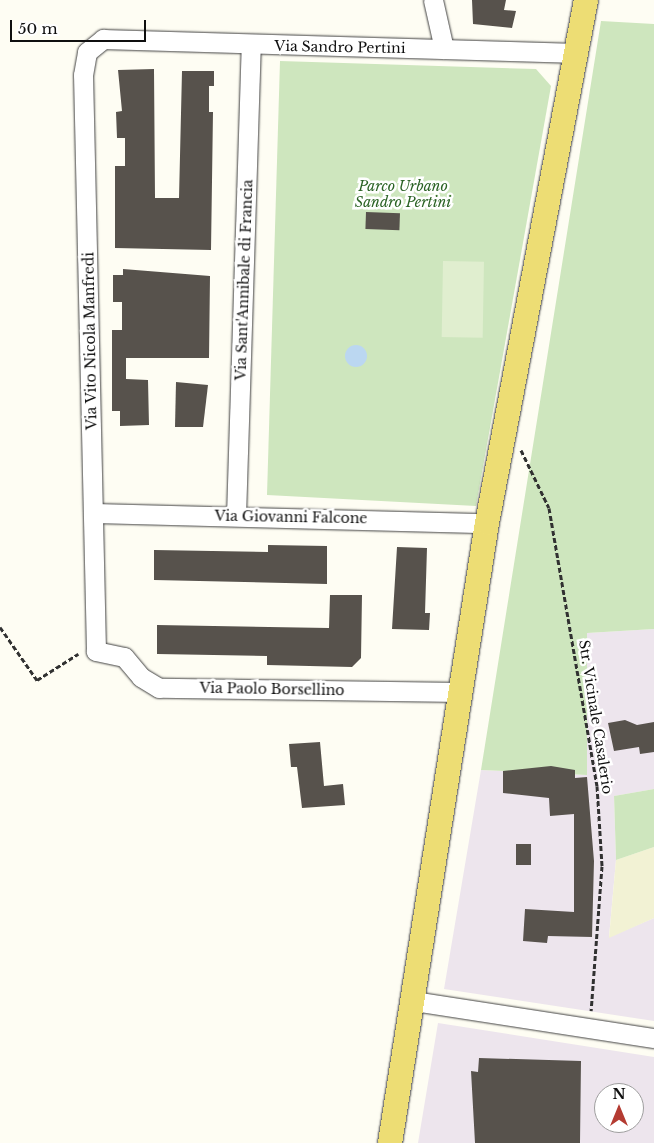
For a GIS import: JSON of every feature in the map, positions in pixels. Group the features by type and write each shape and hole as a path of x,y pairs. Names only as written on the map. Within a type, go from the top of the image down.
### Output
{"main road":[{"path":"390,1143 414,1001 487,523 586,0"}],"street":[{"path":"433,0 444,50"},
{"name":"Via Sandro Pertini","path":"103,40 577,53"},
{"name":"Via Vito Nicola Manfredi","path":"96,651 83,76 87,52 103,40"},
{"name":"Via Sant'Annibale di Francia","path":"236,516 251,45"},
{"name":"Via Giovanni Falcone","path":"94,513 487,523"},
{"name":"Via Paolo Borsellino","path":"96,651 124,657 141,677 159,688 461,692"},
{"path":"414,1001 654,1038"}],"path":[{"name":"Str. Vicinale Casalerio","path":"507,421 549,508 597,786 602,866 589,1028"},
{"path":"0,627 38,680 78,654 96,651"}],"shaded area":[{"path":"654,629 654,789 614,796 616,860 609,937 654,918 654,1021 444,989 481,770 586,775 587,633"},
{"path":"438,1023 654,1057 654,1143 418,1143"}],"green space":[{"path":"601,21 654,24 654,629 587,633 587,775 481,770"},
{"name":"Parco Urbano Sandro Pertini","path":"280,61 536,69 551,86 476,506 267,495"},
{"path":"443,261 484,262 483,338 442,337"},
{"path":"654,789 654,847 616,860 614,796"},
{"path":"654,847 654,918 609,938 616,860"}],"water":[{"path":"356,345 364,348 367,356 364,364 356,367 348,364 345,356 348,348"}],"building":[{"path":"472,0 506,0 504,10 516,11 512,28 473,24"},
{"path":"154,69 155,198 179,198 182,71 214,71 214,86 209,86 209,112 213,112 211,250 115,248 115,166 125,166 125,138 117,138 116,112 122,111 118,70"},
{"path":"366,212 400,213 399,230 365,229"},
{"path":"123,269 210,276 209,358 126,358 126,379 148,380 149,425 120,426 120,411 112,411 112,330 122,330 122,302 113,302 113,275 123,275"},
{"path":"176,382 208,385 203,427 175,427"},
{"path":"268,545 327,546 327,584 154,580 154,550 268,552"},
{"path":"397,547 427,548 425,613 430,613 429,630 392,629"},
{"path":"330,595 362,595 361,658 352,667 267,665 267,656 157,654 157,625 329,628"},
{"path":"625,720 637,725 654,722 654,752 640,754 639,747 614,751 608,723"},
{"path":"320,742 324,786 343,784 345,805 302,808 297,767 291,767 289,744"},
{"path":"551,766 575,770 575,778 587,777 594,861 592,937 548,936 547,943 523,941 525,909 574,912 574,814 550,816 549,798 503,793 503,771"},
{"path":"516,844 531,844 531,865 516,865"},
{"path":"479,1058 581,1061 580,1143 475,1143 471,1071 478,1072"}]}
